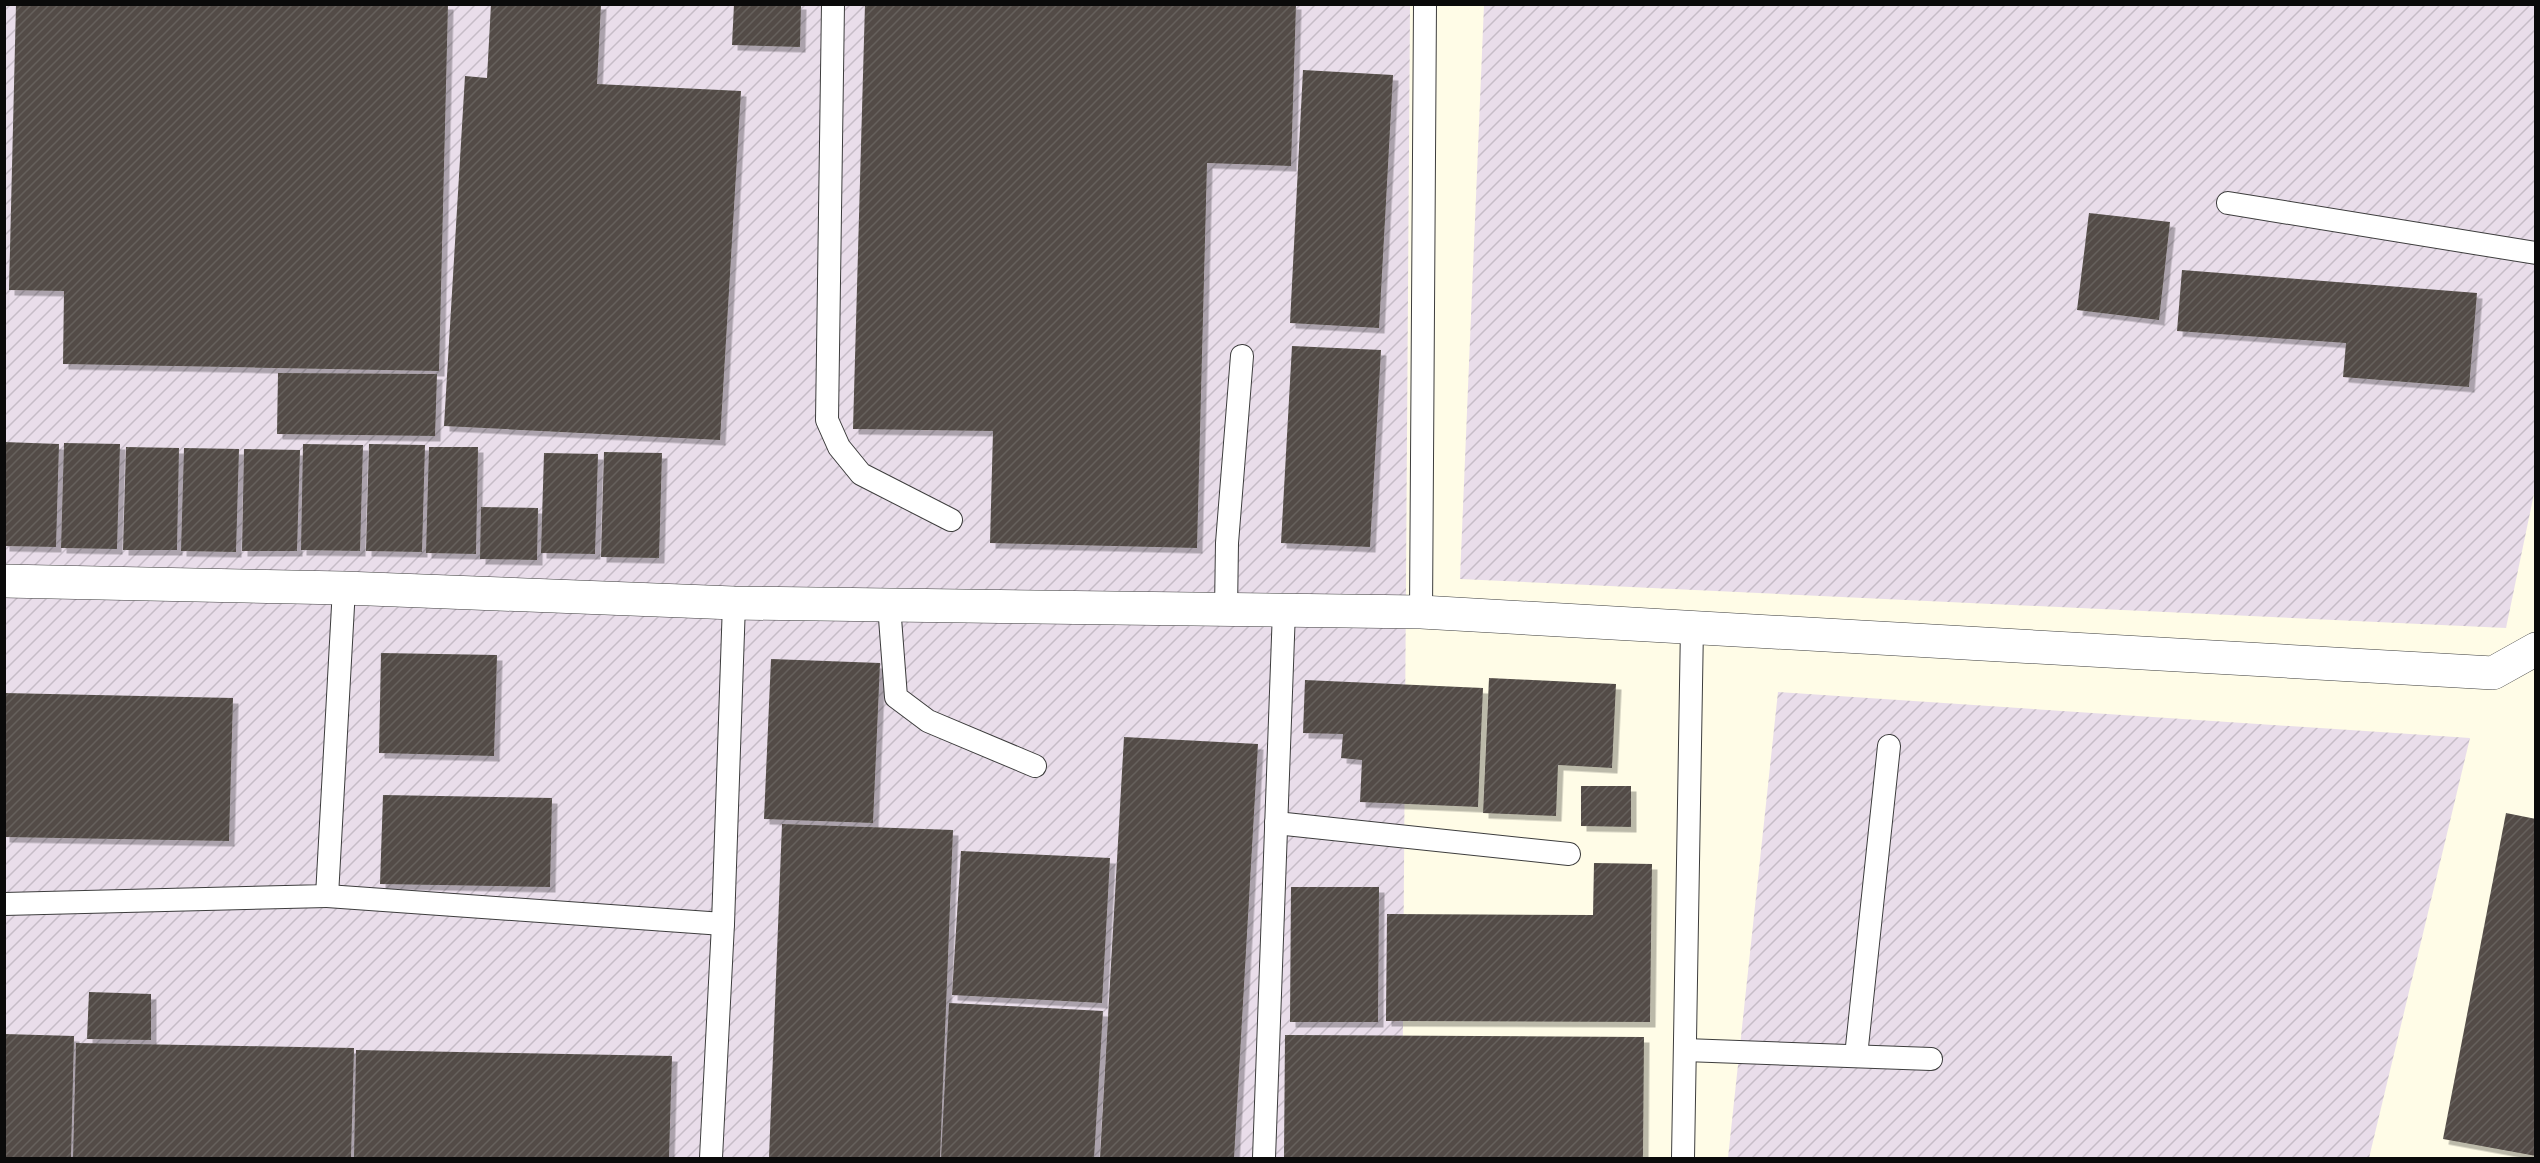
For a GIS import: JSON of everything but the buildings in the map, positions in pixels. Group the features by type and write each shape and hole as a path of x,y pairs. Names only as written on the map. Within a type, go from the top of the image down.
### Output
{"street":[{"path":"4,581 344,588 734,603 1421,612 2493,673 2535,649"}],"lane":[{"path":"833,4 828,420 839,447 861,474 951,520"},
{"path":"1421,612 1425,4"},
{"path":"2228,203 2535,253"},
{"path":"1226,610 1227,543 1242,356"},
{"path":"327,896 344,588"},
{"path":"711,1158 723,924 734,603"},
{"path":"889,605 896,697 928,722 1035,766"},
{"path":"1264,1158 1284,610"},
{"path":"1683,1158 1692,626"},
{"path":"1856,1056 1889,746"},
{"path":"1276,823 1569,854"},
{"path":"4,904 327,896 723,924"},
{"path":"1685,1050 1931,1059"}],"shaded area":[{"path":"5,5 1410,5 1402,1158 5,1158"},
{"path":"1484,5 2535,5 2536,484 2506,628 1460,579"},
{"path":"1778,692 2470,738 2369,1158 1728,1158"}]}
